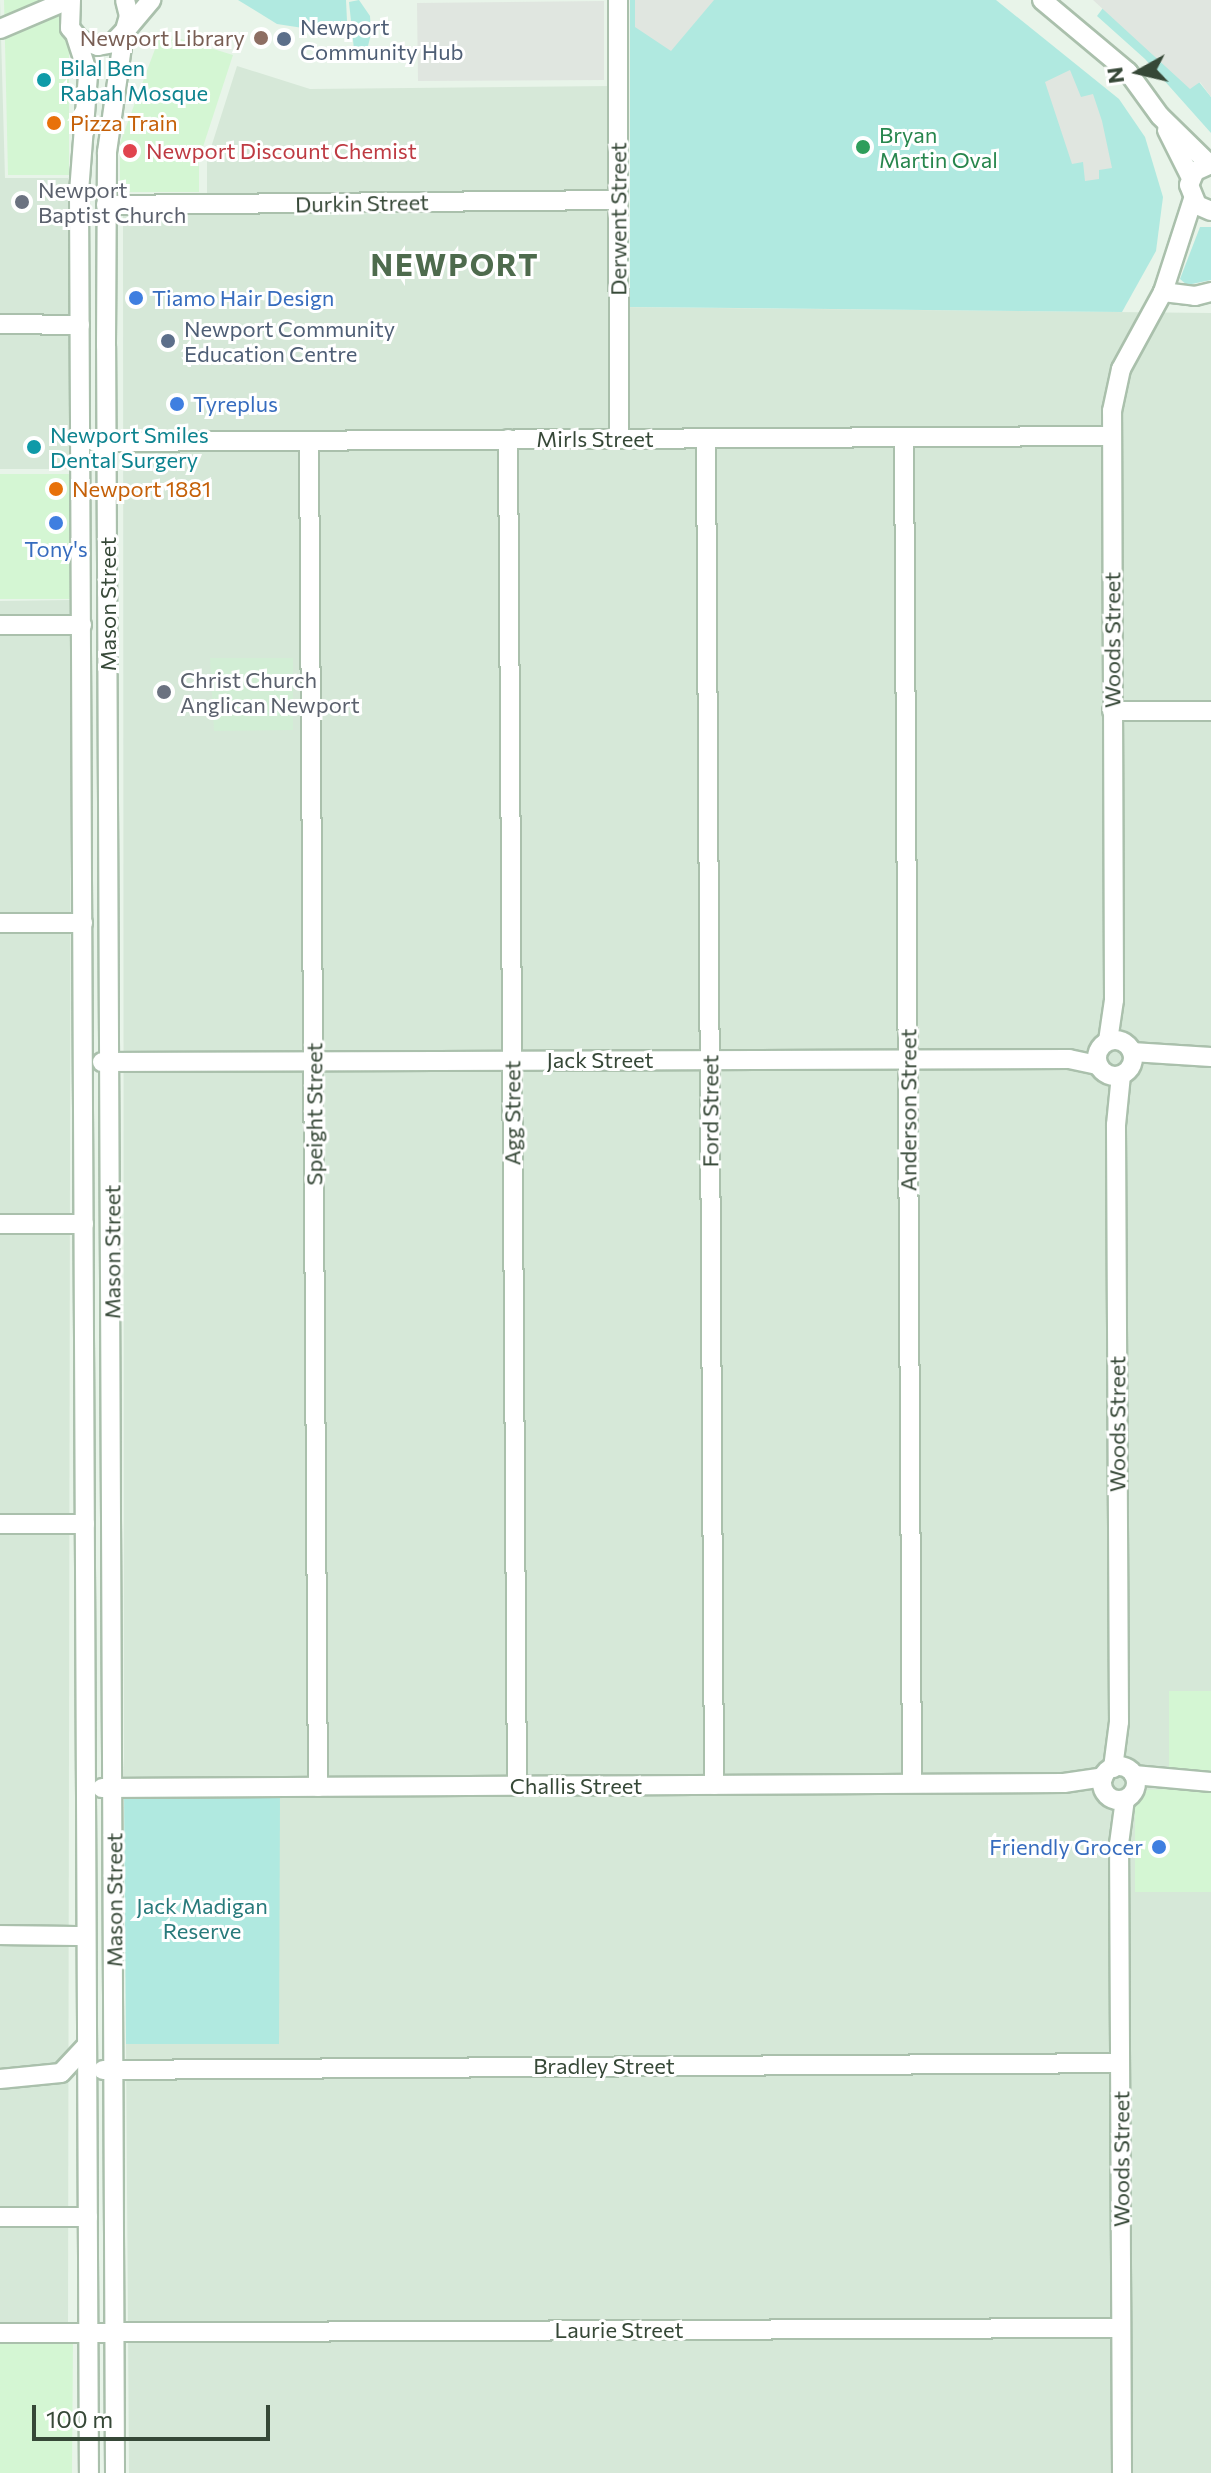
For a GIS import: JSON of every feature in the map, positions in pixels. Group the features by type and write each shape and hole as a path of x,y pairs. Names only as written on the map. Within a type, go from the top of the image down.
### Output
{"street":[{"path":"6,27 70,0"},
{"name":"Mason Street","path":"70,0 67,14 88,69 79,177 89,2473"},
{"name":"Mason Street","path":"115,2473 106,205 109,125 125,32 125,0"},
{"path":"6,27 54,24 98,46 125,32 151,0"},
{"name":"Derwent Street","path":"618,0 619,439"},
{"path":"1042,0 1128,72 1160,116 1191,178 1193,199 1211,211 1180,239"},
{"path":"1160,116 1210,164 1191,178"},
{"name":"Woods Street","path":"1122,2473 1110,436 1121,369 1163,292 1193,199"},
{"name":"Durkin Street","path":"106,205 618,200"},
{"path":"1163,292 1195,296 1211,292"},
{"path":"0,324 80,325"},
{"name":"Mirls Street","path":"80,442 1110,436"},
{"name":"Anderson Street","path":"904,437 912,1783"},
{"name":"Ford Street","path":"706,438 714,1785"},
{"name":"Agg Street","path":"508,439 517,1786"},
{"name":"Speight Street","path":"309,441 318,1787"},
{"path":"0,625 82,625"},
{"path":"1112,711 1211,711"},
{"path":"0,923 83,923"},
{"name":"Jack Street","path":"83,1062 1211,1057"},
{"path":"0,1224 84,1224"},
{"path":"0,1524 85,1524"},
{"name":"Challis Street","path":"87,1788 1211,1782"},
{"path":"0,1935 86,1936"},
{"path":"0,2079 45,2078 76,2063 88,2043"},
{"name":"Bradley Street","path":"88,2074 114,2068 1120,2063"},
{"path":"0,2217 88,2217"},
{"name":"Laurie Street","path":"0,2333 1121,2328"}],"shaded area":[{"path":"0,0 5,178 68,178 71,469 0,469"},
{"path":"4,0 69,0 69,175 8,175"},
{"path":"635,0 714,0 671,51 635,27"},
{"path":"1093,0 1211,0 1211,97 1200,82 1190,89"},
{"path":"604,1 604,80 418,81 417,3"},
{"path":"161,33 233,55 199,159 199,192 120,192 120,143"},
{"path":"237,66 310,89 611,86 614,307 1211,313 1211,2473 129,2473 126,2044 279,2044 124,1790 123,208 207,208 207,160"},
{"path":"1070,70 1081,97 1093,94 1102,121 1112,168 1099,170 1099,179 1085,181 1083,162 1072,164 1045,82"},
{"path":"0,474 71,474 71,599 0,599"},
{"path":"71,600 68,2332 0,2334 0,601"},
{"path":"210,658 293,658 293,730 214,731"},
{"path":"1169,1691 1211,1691 1211,1892 1135,1892 1135,1803 1143,1790 1169,1789"},
{"path":"73,2339 72,2473 0,2473 0,2340"}],"green space":[{"path":"238,0 346,0 347,21 303,28 277,24"},
{"path":"359,0 370,16 371,34 365,58 355,59 349,2"},
{"name":"Bryan Martin Oval","path":"630,0 996,0 1119,99 1145,137 1163,197 1156,251 1122,312 630,307"},
{"path":"1103,8 1199,82 1211,97 1211,133 1145,59 1097,16"},
{"path":"1200,227 1211,227 1211,280 1187,285 1180,279"},
{"name":"Jack Madigan Reserve","path":"124,1790 280,1792 279,2044 126,2044"}],"place":[{"name":"Newport Library","path":"261,38"},
{"name":"Newport Community Hub","path":"284,39"},
{"name":"Bilal Ben Rabah Mosque","path":"44,80"},
{"name":"Pizza Train","path":"54,123"},
{"name":"Bryan Martin Oval","path":"863,147"},
{"name":"Newport Discount Chemist","path":"130,151"},
{"name":"Newport Baptist Church","path":"22,202"},
{"name":"Tiamo Hair Design","path":"136,298"},
{"name":"Newport Community Education Centre","path":"168,341"},
{"name":"Tyreplus","path":"177,404"},
{"name":"Newport Smiles Dental Surgery","path":"34,447"},
{"name":"Newport 1881","path":"56,489"},
{"name":"Tony's","path":"56,523"},
{"name":"Christ Church Anglican Newport","path":"164,692"},
{"name":"Friendly Grocer","path":"1159,1847"}],"district":[{"name":"NEWPORT","path":"455,264"}]}
